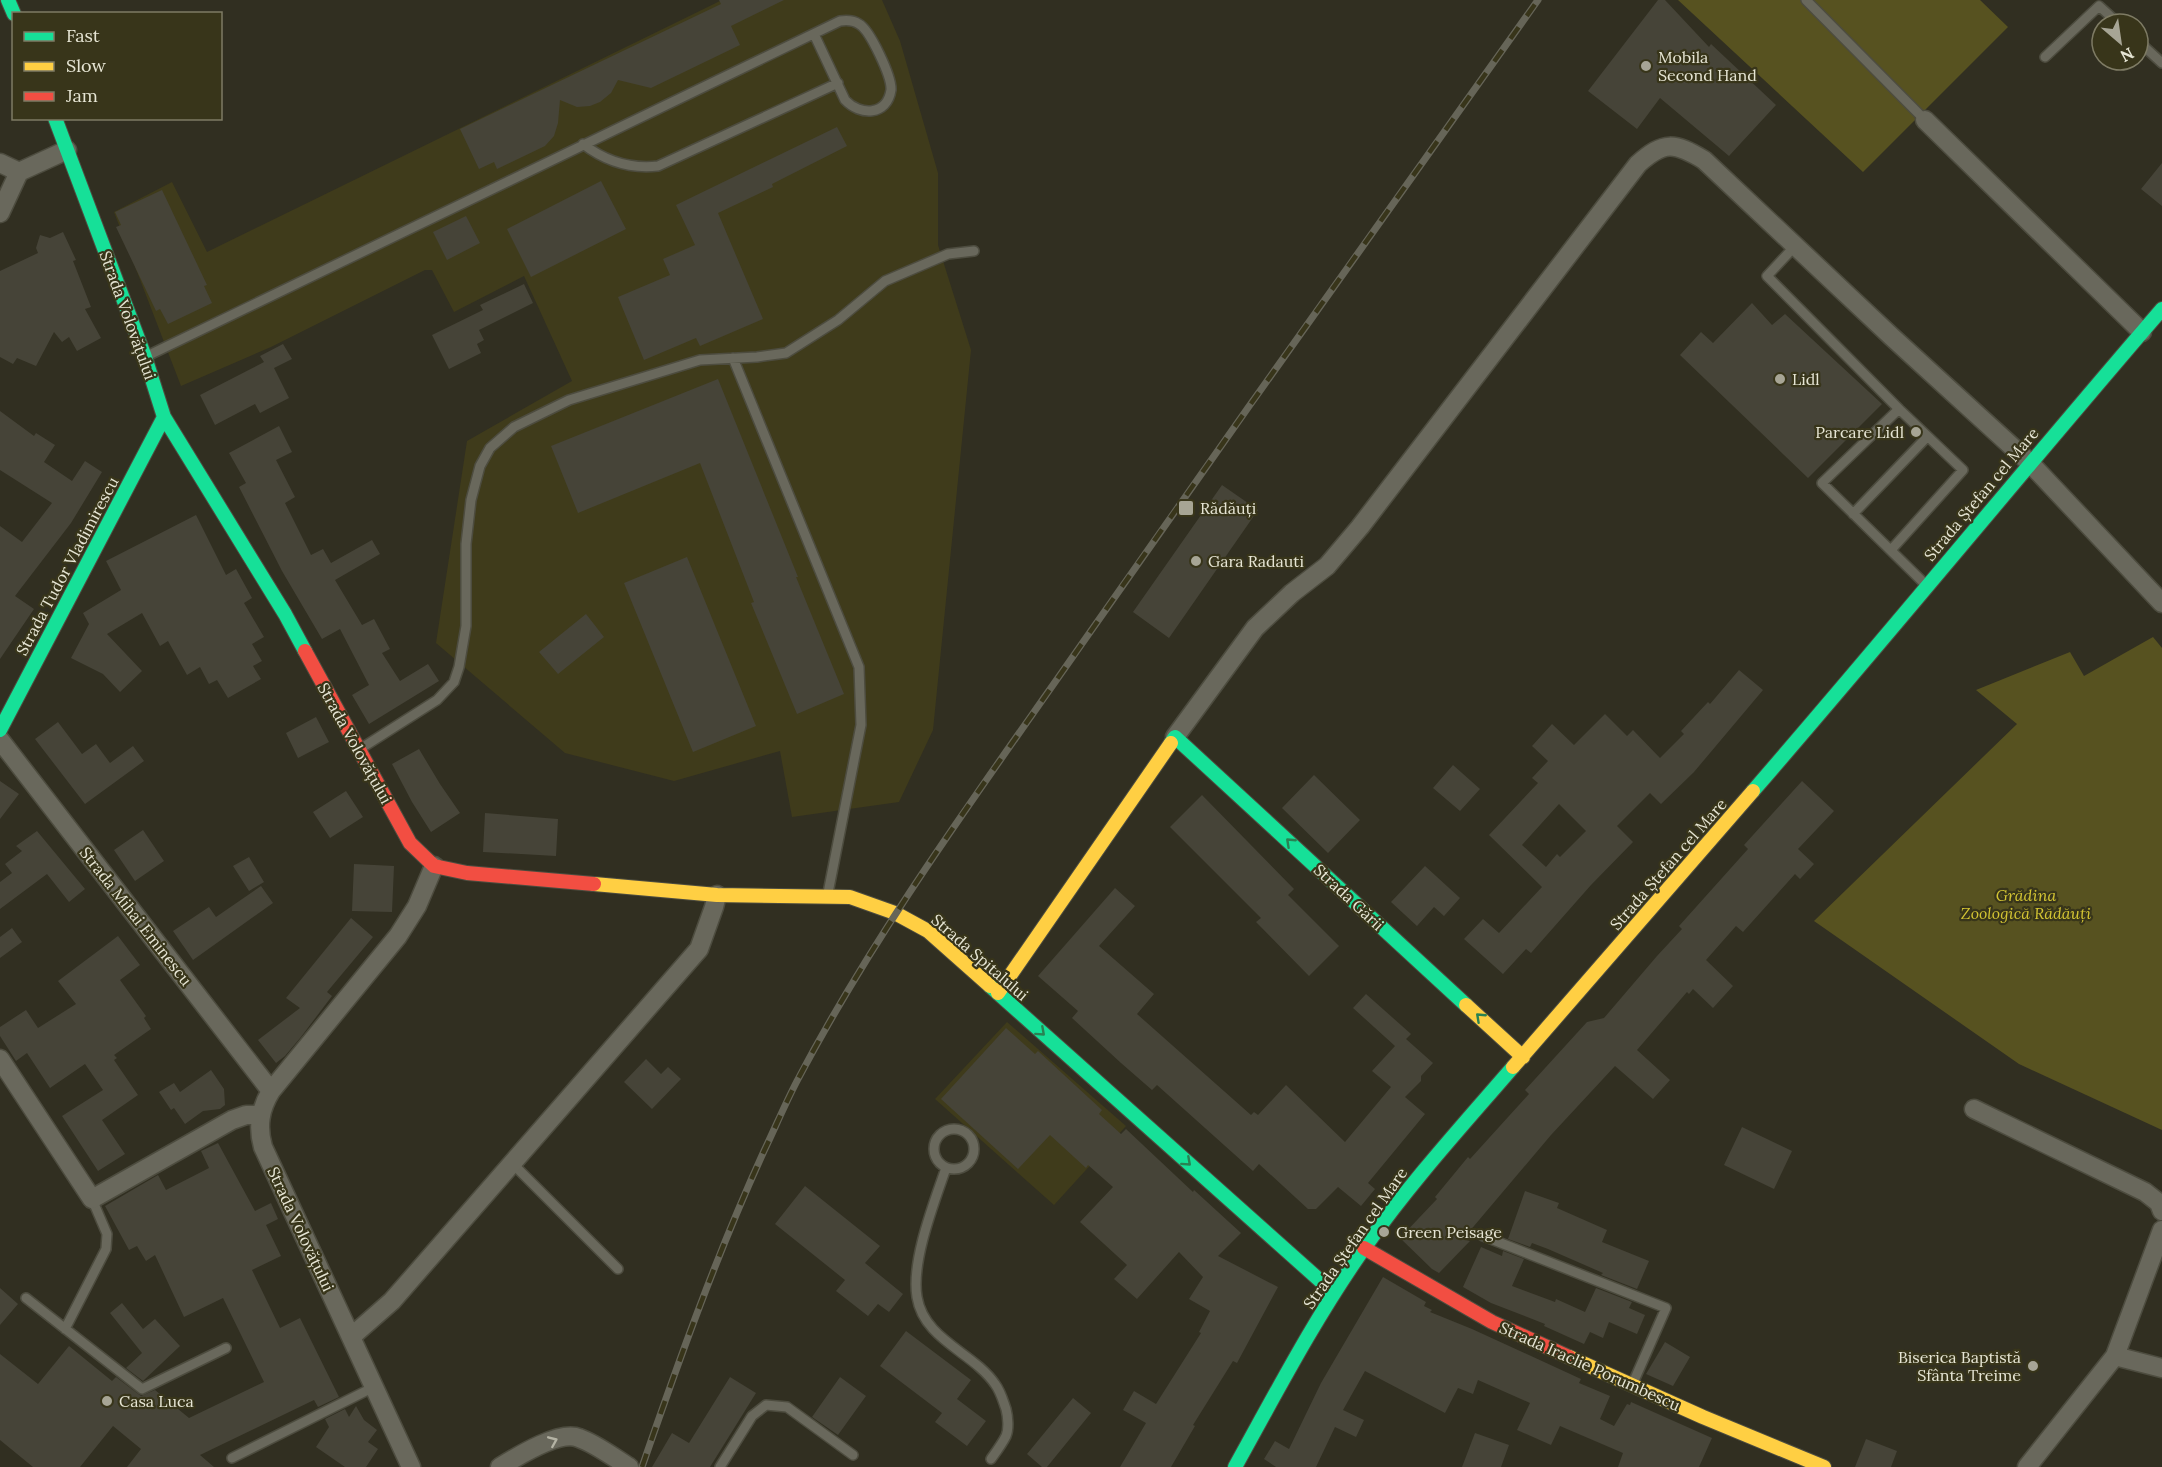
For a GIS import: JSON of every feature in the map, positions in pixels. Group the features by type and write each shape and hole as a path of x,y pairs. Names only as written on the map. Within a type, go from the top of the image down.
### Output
{"main road":[{"name":"Strada Volovățului","path":"56,120 164,417 285,614 410,843 434,866"},
{"name":"Strada Ștefan cel Mare","path":"1235,1467 1334,1293 1406,1191 1866,660 1925,585 2162,309"},
{"name":"Strada Tudor Vladimirescu","path":"1,724 164,417"},
{"path":"998,993 1175,737"},
{"name":"Strada Gării","path":"1175,737 1523,1056"},
{"name":"Strada Spitalului","path":"434,866 467,873 717,895 850,897 869,903 928,931 1334,1293"},
{"name":"Strada Iraclie Porumbescu","path":"1364,1248 1492,1322 1824,1467"}],"street":[{"path":"1925,120 2142,332"},
{"path":"1175,737 1255,628 1292,593 1327,566 1360,527 1638,164 1661,147 1674,146 1686,149 1704,160 2029,462 2162,603"},
{"path":"0,213 19,172 67,150"},
{"path":"0,163 19,172"},
{"name":"Strada Mihai Eminescu","path":"0,740 271,1091"},
{"name":"Strada Volovățului","path":"411,1467 263,1147 260,1115 271,1091 398,936 417,906 434,866"},
{"path":"351,1337 392,1301 699,949 717,895"},
{"path":"0,1059 92,1200 232,1120 246,1115 260,1115"},
{"path":"1974,1109 2145,1192 2159,1203 2162,1211"},
{"path":"2026,1467 2115,1356 2162,1230"},
{"path":"2115,1356 2162,1368"},
{"path":"500,1467 564,1436 578,1437 629,1467"}],"lane":[{"path":"1806,0 1925,120"},
{"path":"2093,12 2099,6 2106,12"},
{"path":"2045,57 2090,14"},
{"path":"144,357 840,21 850,20 860,24 867,32 891,80 891,92 885,102 877,109 859,111 851,107 845,100 814,34"},
{"path":"2150,52 2162,63"},
{"path":"583,144 594,153 608,159 639,168 658,166 838,83"},
{"path":"1795,246 1767,276 1927,437 1963,470 1891,550"},
{"path":"358,750 437,700 454,682 466,626 466,544 471,500 480,466 490,448 514,427 569,400 700,360 786,353 838,320 885,281 948,254 974,251"},
{"path":"733,358 859,666 861,725 827,896"},
{"path":"1899,408 1822,483 1925,585"},
{"path":"1853,514 1927,437"},
{"path":"953,1129 962,1131 974,1144 974,1153 963,1167 955,1170 946,1168 934,1155 934,1146 944,1131 953,1129"},
{"path":"513,1164 618,1269"},
{"path":"946,1168 927,1228 916,1277 917,1299 926,1319 939,1336 987,1374 1001,1394 1008,1415 1007,1434 991,1459"},
{"path":"65,1329 106,1249 107,1234 92,1200"},
{"path":"1483,1236 1666,1308 1632,1385"},
{"path":"26,1298 142,1389 226,1348"},
{"path":"232,1458 374,1387"},
{"path":"720,1467 752,1416 766,1405 787,1407 853,1455"}],"shaded area":[{"path":"722,0 882,0 900,41 938,173 938,245 971,350 933,730 899,802 792,817 780,751 674,781 565,753 436,643 467,441 572,381 524,276 454,312 432,270 425,270 271,347 181,386 114,212 172,182 207,252"},
{"path":"1007,1022 1126,1126 1054,1205 935,1099"}],"green space":[{"path":"1678,0 1980,0 2008,27 1863,172"},
{"name":"Grădina Zoologică Rădăuți","path":"2153,637 2162,648 2162,1130 2019,1064 1814,921 2017,724 1976,690 2070,652 2084,676"}],"building":[{"path":"719,0 784,0 731,26 740,45 651,88 618,80 611,93 600,102 590,106 577,107 560,100 558,123 554,136 545,146 497,169 494,162 479,169 460,129 721,4"},
{"path":"1658,0 1665,0 1709,47 1711,44 1776,105 1729,156 1660,98 1637,129 1588,91"},
{"path":"837,127 847,146 772,184 773,187 718,213 763,319 700,346 696,338 644,360 618,297 670,275 663,259 695,245 676,205"},
{"path":"2162,163 2162,206 2141,189"},
{"path":"601,181 626,229 531,277 507,229"},
{"path":"162,190 207,285 204,286 212,303 168,324 160,309 156,311 116,227 121,225 115,212"},
{"path":"466,216 480,243 447,260 433,232"},
{"path":"63,232 76,260 73,261 91,307 85,309 101,338 77,351 69,337 62,342 54,332 36,366 17,358 13,364 0,357 0,271 38,253 36,248 40,235 50,238"},
{"path":"524,284 533,303 479,330 484,340 477,344 481,353 449,369 432,335 483,310 480,305"},
{"name":"Lidl","path":"1752,303 1772,325 1785,314 1882,404 1808,478 1680,355 1701,332 1713,343"},
{"path":"283,344 292,359 274,368 289,398 260,413 255,404 215,425 200,395 264,362 260,356"},
{"path":"718,379 844,694 797,714 751,603 754,602 700,463 578,513 551,446"},
{"path":"0,411 34,436 36,433 55,445 44,462 72,481 85,461 102,472 71,523 15,596 34,609 0,659 0,526 22,542 52,503 0,470"},
{"path":"279,426 292,452 276,460 295,497 285,503 311,555 323,549 331,563 372,540 380,554 335,580 362,625 374,619 390,649 382,653 400,681 428,664 439,681 369,724 352,695 369,685 340,629 322,639 282,571 239,487 246,483 229,453"},
{"name":"Gara Radauti","path":"1222,485 1258,510 1169,638 1133,612"},
{"path":"196,515 226,575 236,569 252,598 244,603 264,637 252,644 262,661 253,666 261,679 228,698 217,680 209,684 200,667 187,675 168,641 160,646 142,613 107,634 142,671 120,692 103,674 71,658 89,624 83,613 121,590 106,561"},
{"path":"687,557 756,726 693,752 624,583"},
{"path":"586,614 604,637 558,674 539,652"},
{"path":"1739,670 1763,690 1694,772 1661,804 1650,793 1617,826 1633,842 1591,885 1531,953 1526,949 1503,974 1464,939 1483,919 1499,933 1542,887 1489,835 1538,783 1532,778 1548,761 1532,746 1552,724 1574,745 1605,714 1627,736 1633,730 1660,758 1684,734 1681,731 1708,702 1710,704","holes":["1559,804 1586,831 1560,857 1557,854 1546,867 1522,845"]},
{"path":"316,717 329,742 298,758 286,733"},
{"path":"58,722 82,754 96,744 110,763 133,746 144,761 85,804 35,739"},
{"path":"419,749 460,813 431,832 392,764"},
{"path":"1453,765 1480,789 1460,811 1433,788"},
{"path":"1314,775 1360,820 1328,853 1282,808"},
{"path":"0,781 19,794 0,819"},
{"path":"1802,781 1834,811 1798,849 1814,864 1800,879 1795,874 1743,932 1736,926 1706,960 1733,986 1713,1008 1693,989 1689,994 1687,992 1637,1050 1670,1080 1653,1099 1615,1066 1551,1135 1463,1239 1470,1241 1439,1273 1432,1269 1400,1238 1437,1199 1435,1197 1468,1157 1470,1159 1529,1094 1525,1090 1587,1022 1604,1018 1682,929 1679,926 1748,849 1744,845"},
{"path":"346,791 363,817 330,838 313,812"},
{"path":"1202,795 1294,889 1288,895 1339,946 1309,976 1256,922 1261,918 1170,827"},
{"path":"485,813 558,819 556,856 483,852"},
{"path":"143,830 164,861 135,881 114,850"},
{"path":"37,831 85,889 69,902 47,874 0,909 0,882 12,873 5,864 22,851 16,846"},
{"path":"249,857 264,882 249,891 233,866"},
{"path":"354,864 394,866 392,912 352,911"},
{"path":"1425,866 1460,898 1444,916 1434,907 1417,926 1391,902"},
{"path":"261,886 273,903 193,960 173,931 209,907 216,917"},
{"path":"1115,888 1135,906 1099,946 1154,994 1137,1014 1251,1115 1254,1112 1258,1115 1286,1085 1345,1142 1391,1087 1372,1071 1395,1046 1353,1008 1366,994 1411,1034 1406,1039 1433,1063 1421,1076 1421,1081 1405,1097 1425,1114 1368,1183 1375,1189 1361,1206 1338,1187 1316,1209 1308,1209 1259,1164 1253,1171 1157,1085 1152,1090 1121,1063 1072,1018 1078,1011 1038,976"},
{"path":"351,918 373,937 327,992 332,996 301,1037 276,1063 258,1040 300,1008 286,998"},
{"path":"12,928 22,942 0,958 0,937"},
{"path":"118,936 140,965 120,980 146,1016 144,1018 151,1029 114,1055 117,1058 114,1060 138,1095 102,1120 125,1154 98,1171 62,1116 103,1090 85,1064 50,1088 27,1053 16,1061 0,1036 0,1027 26,1010 38,1028 76,1004 58,981"},
{"path":"1006,1028 1035,1054 1038,1051 1102,1110 1099,1114 1121,1134 1126,1129 1241,1233 1218,1256 1278,1287 1237,1363 1233,1361 1193,1425 1195,1426 1171,1467 1120,1467 1146,1423 1123,1410 1134,1391 1156,1404 1201,1333 1199,1332 1210,1311 1189,1299 1203,1277 1179,1252 1137,1299 1114,1279 1127,1265 1080,1222 1113,1187 1088,1165 1086,1168 1050,1135 1018,1169 941,1099"},
{"path":"646,1059 661,1074 668,1067 681,1079 652,1109 624,1082"},
{"path":"211,1070 224,1089 225,1105 220,1109 203,1111 185,1124 174,1108 171,1110 159,1092 174,1083 180,1092"},
{"path":"1742,1127 1792,1151 1774,1189 1724,1165"},
{"path":"218,1143 255,1211 271,1203 278,1219 266,1225 281,1256 252,1270 280,1328 300,1318 339,1397 318,1407 314,1400 200,1455 214,1467 127,1467 141,1449 113,1426 80,1467 33,1467 0,1440 0,1354 38,1384 69,1346 112,1381 116,1377 141,1396 155,1390 189,1418 264,1382 223,1298 184,1317 155,1255 146,1261 137,1246 129,1250 105,1206 158,1175 166,1190 209,1168 201,1151"},
{"path":"805,1186 880,1246 865,1263 903,1294 889,1312 878,1304 868,1316 836,1291 845,1280 775,1224"},
{"path":"1525,1191 1559,1203 1557,1208 1607,1230 1602,1242 1649,1261 1637,1289 1601,1275 1603,1273 1548,1249 1532,1243 1530,1247 1508,1239"},
{"path":"1481,1247 1502,1256 1503,1251 1524,1259 1512,1286 1555,1302 1556,1299 1585,1312 1596,1288 1632,1302 1629,1308 1645,1315 1637,1334 1609,1322 1603,1338 1590,1332 1584,1344 1544,1326 1545,1324 1491,1303 1463,1287"},
{"path":"1383,1277 1426,1302 1424,1306 1432,1310 1430,1312 1581,1379 1579,1383 1610,1396 1600,1419 1614,1426 1627,1404 1630,1405 1631,1402 1712,1438 1699,1467 1618,1467 1623,1453 1560,1426 1551,1445 1517,1430 1530,1403 1478,1380 1473,1394 1458,1388 1445,1413 1365,1371 1343,1410 1364,1420 1356,1437 1335,1427 1316,1467 1276,1467 1264,1459 1275,1441 1289,1449 1321,1383"},
{"path":"0,1288 18,1304 0,1325"},
{"path":"122,1303 143,1329 155,1319 180,1346 143,1381 126,1368 142,1353 110,1313"},
{"path":"906,1331 971,1380 957,1399 986,1421 967,1446 935,1422 942,1413 880,1366"},
{"path":"1665,1342 1690,1357 1673,1386 1646,1374"},
{"path":"730,1377 756,1393 710,1467 652,1467 672,1433 689,1443"},
{"path":"840,1377 866,1396 838,1435 812,1417"},
{"path":"1073,1398 1091,1413 1047,1467 1042,1467 1027,1454"},
{"path":"356,1406 364,1420 377,1430 368,1442 378,1449 366,1467 345,1467 316,1447 329,1427 325,1419 345,1409 349,1417"},
{"path":"1475,1433 1509,1445 1501,1467 1462,1467"},
{"path":"1866,1439 1897,1451 1891,1467 1855,1467"}],"railway":[{"path":"642,1467 699,1308 747,1190 797,1081 862,968 932,858 1006,751 1538,0"}],"traffic: fast":[{"path":"8,0 13,12"},
{"path":"56,120 145,357 164,417 285,614 305,651"},
{"path":"1753,791 2162,309"},
{"path":"0,730 164,417"},
{"path":"1171,743 1175,737 1466,1005"},
{"path":"990,986 1334,1293"},
{"path":"1235,1467 1313,1327 1365,1247 1418,1177 1513,1067"}],"traffic: slow":[{"path":"998,993 1171,743"},
{"path":"1513,1067 1753,791"},
{"path":"594,884 717,895 850,897 895,913 928,931 990,986"},
{"path":"1466,1005 1523,1057"},
{"path":"1569,1357 1703,1417 1824,1467"}],"traffic: jam":[{"path":"305,651 410,843 434,866 467,873 594,884"},
{"path":"1364,1248 1492,1322 1569,1357"}],"place":[{"name":"Mobila Second Hand","path":"1646,66"},
{"name":"Lidl","path":"1780,379"},
{"name":"Parcare Lidl","path":"1916,432"},
{"name":"Rădăuți","path":"1186,508"},
{"name":"Gara Radauti","path":"1196,561"},
{"name":"Green Peisage","path":"1384,1232"},
{"name":"Biserica Baptistă Sfânta Treime","path":"2033,1366"},
{"name":"Casa Luca","path":"107,1401"}]}
